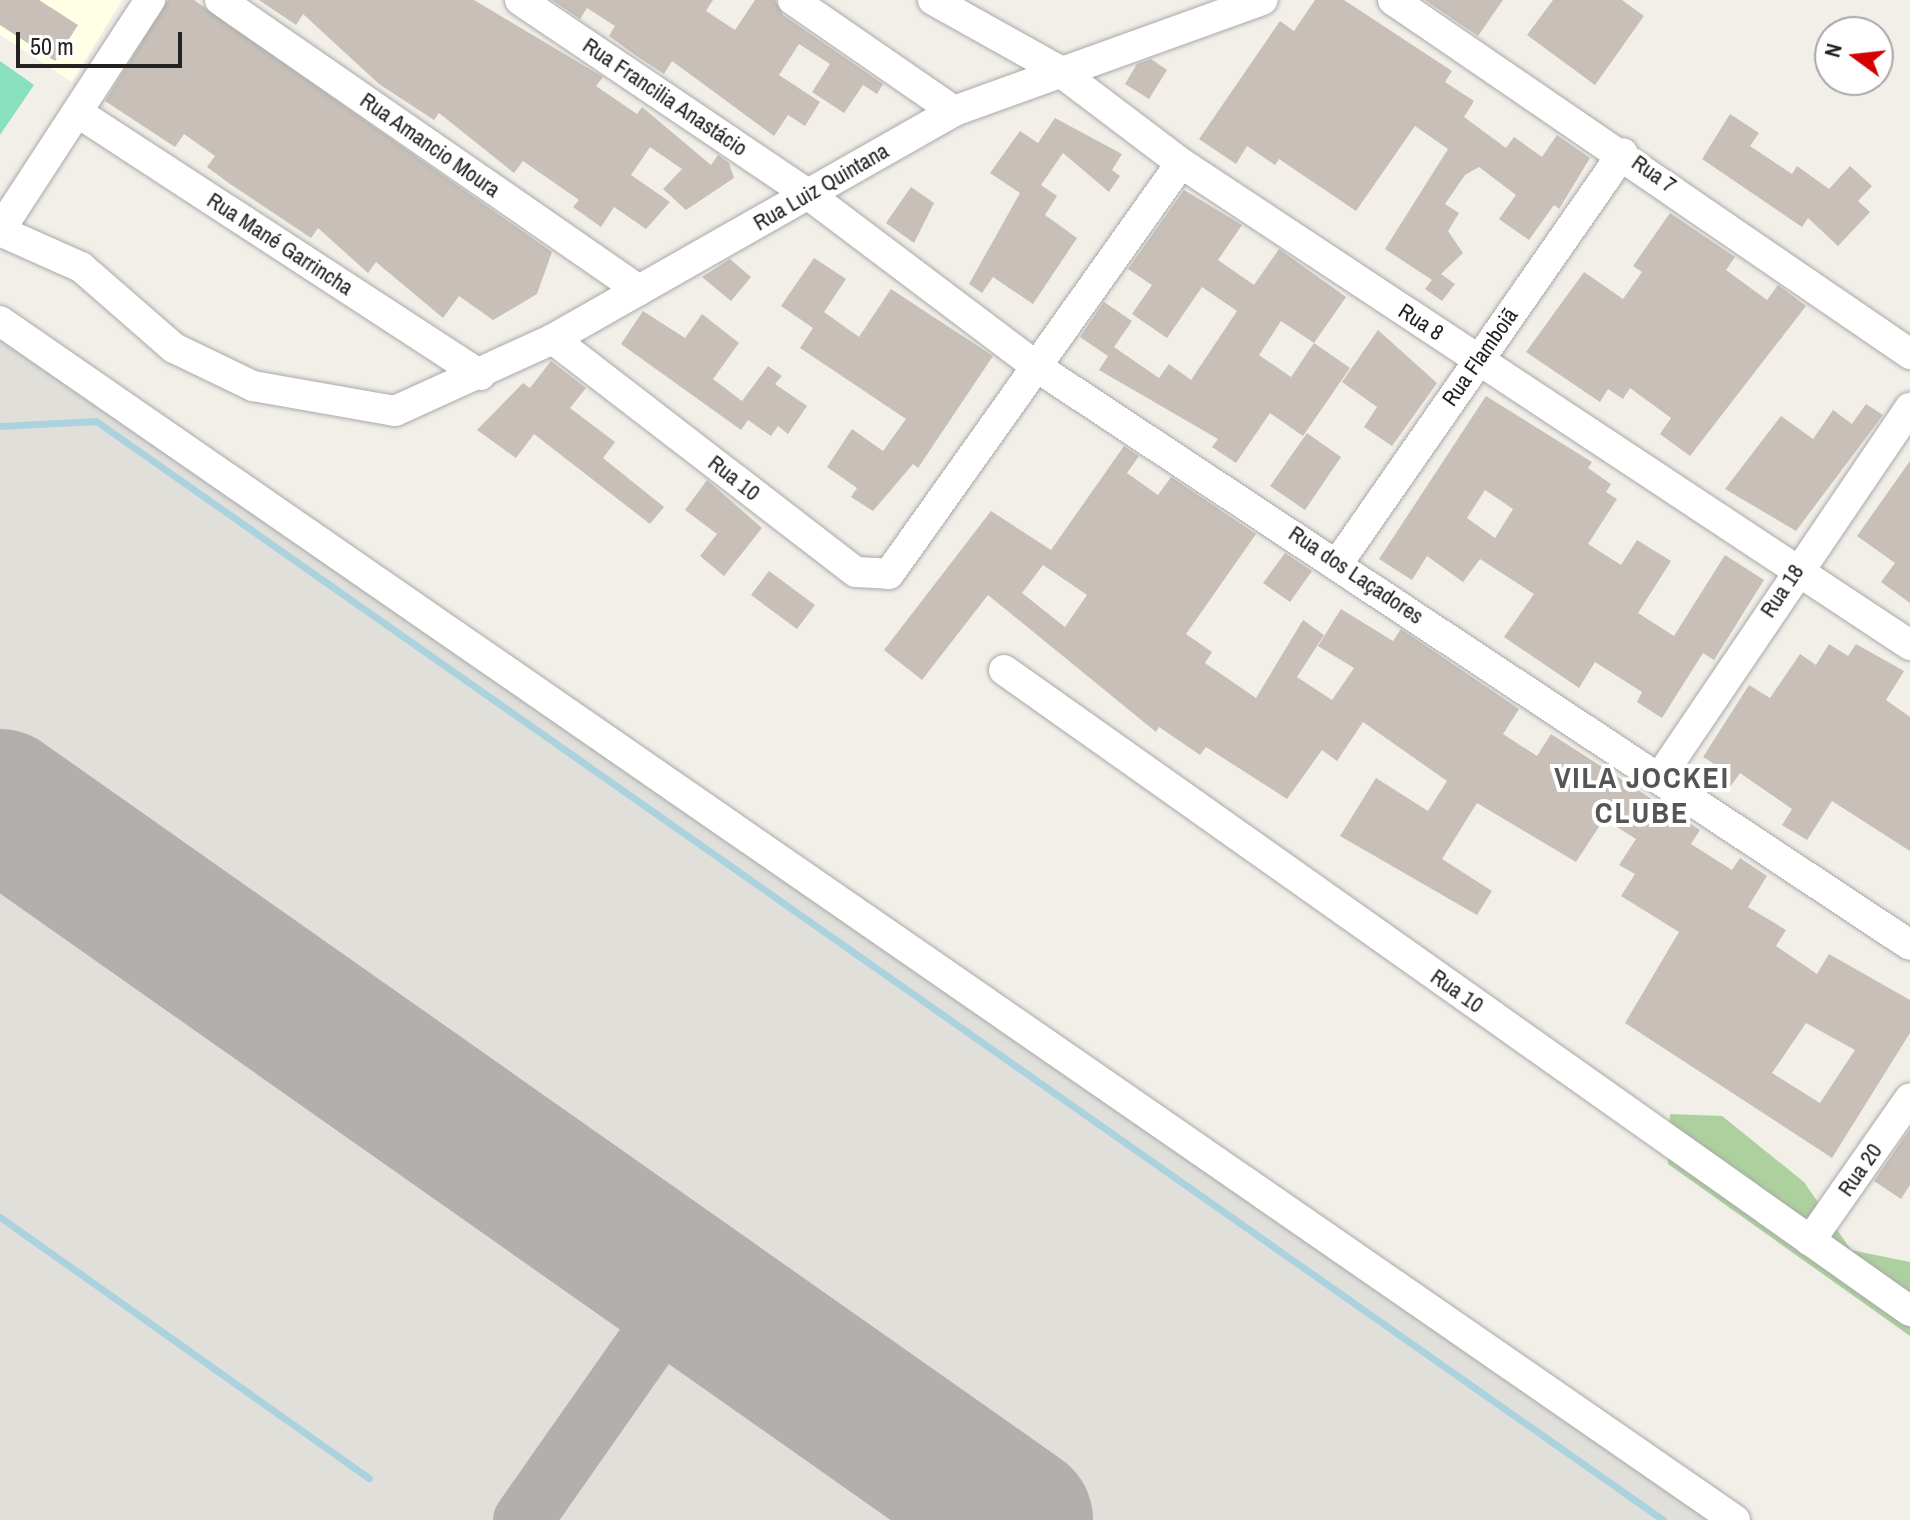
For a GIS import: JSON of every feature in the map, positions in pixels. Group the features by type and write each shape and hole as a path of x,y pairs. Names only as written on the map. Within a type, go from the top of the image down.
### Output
{"street":[{"path":"0,230 80,114 150,0"},
{"name":"Rua Amancio Moura","path":"220,0 639,290"},
{"name":"Rua Francilia Anastácio","path":"520,0 809,195"},
{"path":"793,0 954,111"},
{"name":"Rua 8","path":"933,0 1058,70 1181,163 1910,645"},
{"name":"Rua Luiz Quintana","path":"0,230 81,267 174,348 253,386 395,411 481,375 553,339 954,111 1058,70 1263,0"},
{"name":"Rua 7","path":"1393,0 1623,153 1910,354"},
{"name":"Rua Mané Garrincha","path":"80,114 481,375"},
{"name":"Rua Flamboiã","path":"1338,563 1623,153"},
{"path":"1040,369 1181,163"},
{"name":"Rua dos Laçadores","path":"809,195 1040,369 1338,563 1910,945"},
{"path":"0,321 1735,1520"},
{"name":"Rua 10","path":"553,339 856,572 889,574 916,543 1040,369"},
{"name":"Rua 18","path":"1660,777 1796,570 1910,408"},
{"name":"Rua 10","path":"1004,670 1910,1311"},
{"name":"Rua 20","path":"1810,1241 1910,1098"}],"shaded area":[{"path":"0,0 122,0 72,82 0,35"},
{"path":"0,306 987,985 1752,1520 0,1520"}],"green space":[{"path":"0,61 34,85 0,135"},
{"path":"1670,1114 1722,1116 1804,1182 1851,1250 1910,1262 1910,1336 1668,1164"}],"building":[{"path":"0,0 39,0 78,25 55,61 0,25"},
{"path":"168,0 194,0 552,252 537,294 493,320 459,296 443,318 376,262 368,273 318,228 311,238 230,184 207,167 215,156 184,134 175,147 105,101"},
{"path":"259,0 474,0 603,77 596,86 637,114 642,107 711,165 718,155 729,163 734,178 686,210 663,189 682,169 650,147 631,175 670,202 646,229 614,207 601,227 573,207 579,200 523,161 514,173 439,113 434,120 379,84 303,14 296,25"},
{"path":"552,0 713,0 706,11 735,30 755,0 775,0 783,15 883,84 877,94 863,85 844,113 812,92 830,64 799,44 779,75 820,102 805,126 788,115 774,136 672,61 664,74 638,57 609,36 615,26 587,8 580,19"},
{"path":"1315,0 1344,0 1452,71 1445,82 1474,101 1464,117 1506,148 1514,137 1542,157 1557,135 1590,158 1559,209 1554,205 1529,240 1499,219 1516,195 1479,167 1465,175 1445,204 1459,213 1448,231 1463,253 1441,274 1455,284 1442,301 1425,289 1432,280 1385,249 1448,149 1415,126 1356,211 1279,159 1275,165 1247,146 1236,164 1199,139 1280,21 1294,31"},
{"path":"1425,0 1503,0 1478,36"},
{"path":"1553,0 1622,0 1644,16 1595,85 1527,35"},
{"path":"1151,59 1167,70 1149,99 1125,84 1137,64"},
{"path":"1730,114 1759,133 1750,146 1792,174 1797,166 1829,189 1850,166 1872,186 1858,201 1870,212 1838,246 1808,218 1802,227 1702,159"},
{"path":"1055,118 1122,154 1112,170 1120,176 1109,192 1063,153 1041,185 1057,196 1045,215 1077,238 1033,304 993,277 982,293 969,284 1020,193 990,173 1020,131 1038,143"},
{"path":"911,187 934,203 914,243 886,223"},
{"path":"1184,190 1242,225 1218,260 1254,285 1279,249 1346,297 1314,343 1350,368 1303,436 1270,413 1236,463 1212,447 1218,439 1099,370 1108,356 1080,337 1104,302 1132,321 1114,347 1159,378 1169,364 1191,380 1237,311 1202,287 1167,338 1132,314 1152,285 1128,269","holes":["1281,321 1314,343 1291,377 1259,355"]},
{"path":"1670,213 1735,257 1726,270 1767,300 1778,285 1806,306 1690,456 1660,434 1671,418 1630,388 1623,399 1608,389 1600,402 1526,352 1584,272 1623,299 1642,272 1633,266"},
{"path":"814,258 846,279 824,312 859,337 891,289 993,356 918,468 913,464 873,511 851,497 857,488 827,467 852,429 883,451 906,419 800,348 813,328 781,306"},
{"path":"730,259 751,277 731,301 702,277"},
{"path":"643,311 685,338 702,314 739,343 713,379 742,401 768,366 782,376 775,384 807,406 788,434 778,426 771,436 748,420 741,430 621,344"},
{"path":"1378,330 1437,383 1392,446 1364,427 1377,407 1342,382"},
{"path":"551,361 586,388 570,408 615,442 603,458 664,507 650,524 534,434 516,458 477,430 523,383 530,388"},
{"path":"1486,396 1592,462 1588,468 1611,484 1606,492 1617,499 1588,544 1621,565 1637,540 1671,561 1638,613 1674,636 1725,555 1764,580 1714,660 1703,653 1662,718 1637,702 1642,692 1595,662 1579,688 1504,637 1534,594 1480,559 1463,582 1427,556 1412,580 1379,559","holes":["1485,490 1513,509 1495,538 1467,518"]},
{"path":"1866,404 1883,415 1796,531 1725,489 1781,416 1813,439 1833,410 1852,424"},
{"path":"1307,433 1341,457 1305,510 1270,486"},
{"path":"1124,446 1139,456 1127,473 1158,495 1171,477 1256,534 1186,634 1212,652 1205,663 1256,698 1303,620 1324,635 1297,677 1332,700 1354,668 1318,646 1341,609 1393,641 1401,629 1519,709 1503,734 1537,756 1551,734 1700,830 1691,844 1732,870 1740,858 1767,876 1748,907 1786,930 1776,946 1817,974 1829,954 1910,1000 1910,1033 1832,1158 1625,1023 1679,932 1621,896 1635,874 1619,865 1636,839 1604,819 1576,862 1477,803 1442,859 1492,891 1477,915 1340,836 1376,778 1428,811 1447,781 1363,722 1337,761 1322,750 1287,799 1206,747 1200,755 1159,727 1156,732 988,595 922,680 884,650 991,511 1051,550","holes":["1043,565 1087,595 1065,627 1022,593","1806,1023 1855,1050 1820,1103 1772,1073"]},
{"path":"1910,461 1910,603 1881,582 1895,563 1857,536"},
{"path":"707,480 762,528 724,576 700,556 717,534 685,510"},
{"path":"1285,553 1312,571 1290,602 1263,583"},
{"path":"769,571 815,605 797,629 751,595"},
{"path":"1829,644 1848,656 1856,644 1904,671 1886,700 1910,717 1910,851 1832,801 1807,840 1782,825 1792,809 1740,773 1728,790 1708,776 1716,765 1703,757 1749,685 1770,698 1800,654 1816,665"},
{"path":"1910,1129 1910,1185 1901,1199 1874,1181"}],"waterway":[{"path":"0,426 96,421 1663,1520"},
{"path":"0,1217 369,1478"}],"taxiway":[{"path":"523,1520 652,1336 661,1291 645,1257"},
{"path":"652,1336 694,1315 735,1320"}],"runway":[{"path":"0,803 1019,1520"}],"district":[{"name":"VILA JOCKEI CLUBE","path":"1642,794"}]}
